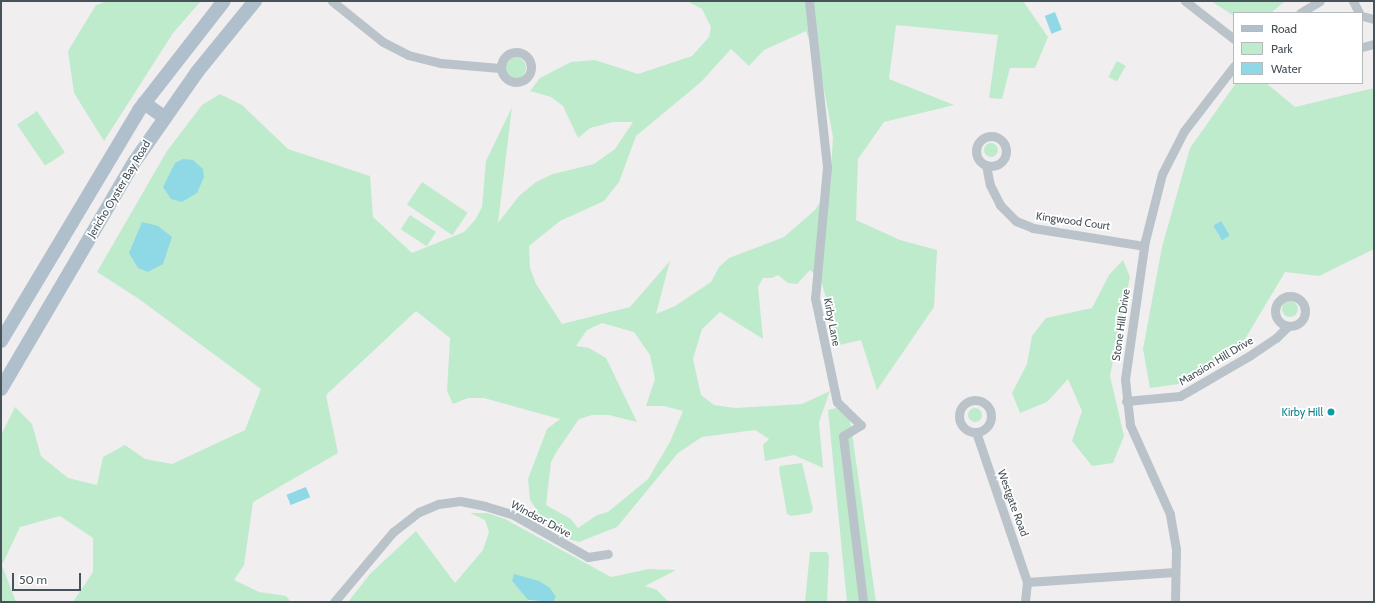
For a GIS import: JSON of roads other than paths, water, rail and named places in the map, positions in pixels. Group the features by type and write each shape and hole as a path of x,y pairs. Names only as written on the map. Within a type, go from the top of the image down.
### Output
{"main road":[{"path":"1,341 144,103 224,1"},
{"name":"Jericho Oyster Bay Road","path":"1,389 135,161 164,117 255,1"},
{"path":"144,103 164,117"}],"street":[{"path":"332,1 383,42 408,55 441,63 500,68"},
{"name":"Kirby Lane","path":"809,1 827,167 815,298 837,402 861,425 843,436 863,602"},
{"path":"1185,1 1233,39"},
{"path":"1302,12 1320,1"},
{"path":"1354,1 1359,12"},
{"path":"1363,16 1374,19"},
{"path":"1363,47 1374,44"},
{"name":"Stone Hill Drive","path":"1176,602 1176,549 1170,514 1136,441 1126,401 1126,379 1144,246 1162,174 1184,131 1233,67"},
{"name":"Kingwood Court","path":"986,165 990,185 1000,205 1016,221 1033,228 1144,246"},
{"name":"Mansion Hill Drive","path":"1126,401 1180,396 1249,356 1276,338 1288,326"},
{"name":"Westgate Road","path":"976,432 1027,582 1025,602"},
{"name":"Windsor Drive","path":"334,602 393,532 419,512 438,504 460,501 485,506 512,514 588,556 608,554"},
{"path":"1027,582 1175,572"}],"water":[{"path":"1055,12 1062,30 1052,34 1045,16"},
{"path":"183,159 193,160 203,169 204,177 197,193 182,202 171,199 163,187 175,163"},
{"path":"1221,221 1230,236 1222,240 1213,226"},
{"path":"142,222 158,226 172,237 163,264 148,272 138,268 129,253"},
{"path":"306,487 310,497 291,505 287,495"},
{"path":"514,574 539,581 550,588 556,597 553,602 528,600 512,581"}],"place":[{"name":"Kirby Hill","path":"1331,412"}]}
